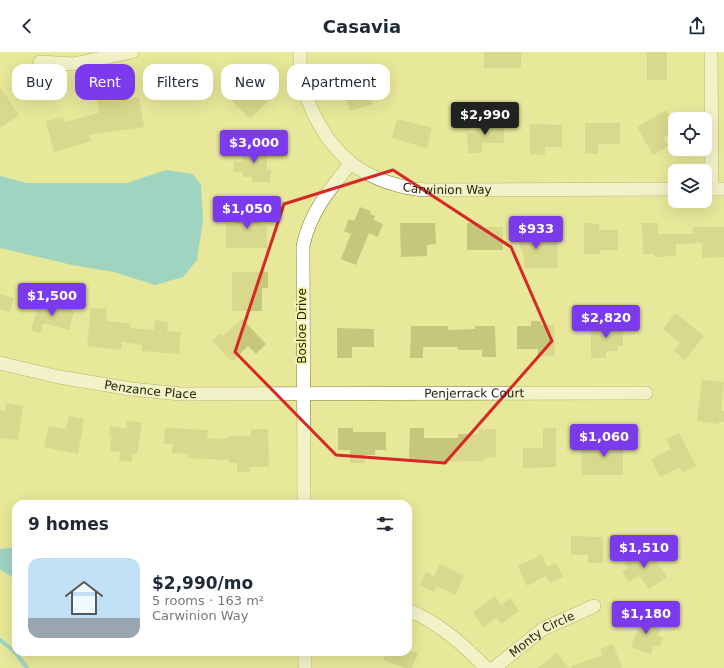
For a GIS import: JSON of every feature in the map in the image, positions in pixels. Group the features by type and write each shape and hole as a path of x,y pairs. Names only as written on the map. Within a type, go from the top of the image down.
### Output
{"street":[{"path":"40,62 73,64 132,52"},
{"name":"Carwinion Way","path":"300,52 304,85 314,114 333,143 352,163 395,184 419,190 668,189"},
{"path":"711,52 714,189"},
{"name":"Bosloe Drive","path":"304,500 302,271 304,241 312,218 323,198 352,163"},
{"name":"Penzance Place","path":"0,363 59,377 145,391 181,394 303,394"},
{"name":"Penjerrack Court","path":"303,394 646,393"},
{"name":"Monty Circle","path":"494,668 543,629 594,606"},
{"path":"412,612 444,630 461,643 486,668"},
{"path":"305,656 306,668"}],"highlighted area":[{"path":"393,170 511,247 552,341 445,463 336,455 235,352 284,204"}],"water":[{"path":"166,170 193,174 201,185 203,220 197,260 183,277 155,285 114,272 72,265 0,248 0,176 27,183 127,183"},
{"path":"12,548 12,577 0,570 0,549"}],"building":[{"path":"484,52 521,52 521,68 484,68"},
{"path":"647,52 667,52 667,80 647,80"},
{"path":"0,87 19,115 0,128"},
{"path":"139,97 144,127 89,135 91,141 54,152 46,121 63,117 65,122 99,113 97,100 135,100 135,98"},
{"path":"231,100 269,100 250,119"},
{"path":"346,100 372,100 373,104 350,111"},
{"path":"666,110 668,114 668,135 663,138 668,146 653,155 637,127"},
{"path":"397,119 432,128 427,148 392,138"},
{"path":"476,122 504,122 504,143 482,143 482,153 468,153 467,133 476,133"},
{"path":"585,123 620,123 620,144 598,144 598,154 585,154"},
{"path":"530,124 562,125 562,147 545,147 545,155 530,154"},
{"path":"243,145 267,146 267,170 271,170 270,182 252,182 252,177 243,177 243,172 233,172 234,162 242,162"},
{"path":"360,207 371,211 370,214 375,216 374,220 383,224 378,237 369,233 356,265 341,259 351,234 344,231 349,219 354,221"},
{"path":"234,209 261,209 261,225 267,225 267,248 226,248 226,224 234,224"},
{"path":"400,223 435,223 436,244 427,245 427,256 401,257"},
{"path":"467,223 482,223 482,227 503,227 503,250 467,250"},
{"path":"517,223 530,224 530,231 535,241 557,241 558,268 524,268 524,257 514,227 517,227"},
{"path":"584,223 599,224 599,230 618,230 618,250 600,250 600,254 584,254"},
{"path":"642,223 658,223 658,234 693,234 693,227 724,227 724,257 702,258 702,243 676,244 676,256 654,257 654,254 643,254"},
{"path":"232,272 268,272 268,288 262,288 262,311 232,311"},
{"path":"0,294 14,298 10,312 0,309"},
{"path":"39,302 74,311 69,330 43,323 41,333 31,330"},
{"path":"91,308 107,309 106,321 131,324 130,328 154,330 155,320 168,322 167,331 181,332 179,354 142,351 142,345 122,342 121,350 87,346"},
{"path":"675,313 704,336 685,360 674,351 680,343 663,329"},
{"path":"242,319 266,344 256,354 248,346 232,362 212,341 220,334 223,336"},
{"path":"531,321 541,321 541,325 554,325 555,356 538,357 538,349 517,349 517,326 531,326"},
{"path":"591,324 623,324 623,346 618,346 618,351 606,351 606,358 591,358"},
{"path":"411,326 448,326 448,330 475,329 475,326 495,326 496,357 482,357 482,350 458,350 458,347 423,347 423,358 410,358"},
{"path":"337,328 374,329 374,347 352,347 352,358 337,358"},
{"path":"702,380 724,382 721,411 724,411 724,422 719,421 719,424 697,421"},
{"path":"6,403 23,406 18,440 0,438 0,410 5,411"},
{"path":"69,416 84,419 78,454 44,447 49,426 66,429"},
{"path":"127,421 142,423 137,454 133,453 131,462 119,460 120,452 110,451 112,436 109,436 110,426 126,429"},
{"path":"165,428 208,430 207,438 228,439 228,436 251,436 251,429 268,429 269,467 250,467 250,472 237,472 237,463 229,463 229,460 188,458 188,454 172,453 173,444 164,444"},
{"path":"338,428 353,428 353,432 386,432 386,450 375,450 375,455 365,455 365,463 350,463 350,450 338,450"},
{"path":"410,428 424,428 424,438 458,438 458,434 478,434 478,429 496,429 496,457 484,458 484,461 409,462"},
{"path":"543,428 556,428 556,467 523,468 523,448 543,448"},
{"path":"679,433 696,466 682,473 680,467 660,477 651,459 671,449 666,439"},
{"path":"607,436 623,436 623,475 582,475 581,447 607,447"},
{"path":"571,536 603,537 603,563 588,563 588,555 571,555"},
{"path":"636,551 640,558 649,552 667,577 649,589 639,575 629,582 622,572 628,568 623,561"},
{"path":"542,555 547,567 556,563 563,577 550,583 546,576 527,586 518,566"},
{"path":"440,564 464,576 455,595 437,586 434,592 420,585 426,572 434,576"},
{"path":"495,596 501,605 510,598 519,611 501,624 496,618 483,627 473,612"},
{"path":"636,612 648,616 646,624 660,629 658,636 663,637 660,647 653,645 651,654 631,647 639,625 633,623"},
{"path":"613,644 622,668 572,668 571,666 602,656 600,649"},
{"path":"412,652 418,652 412,668 404,668 383,660 385,656 412,656"},
{"path":"557,653 568,668 537,668"}],"waterway":[{"path":"0,640 12,650"},
{"path":"18,656 27,668"}]}
